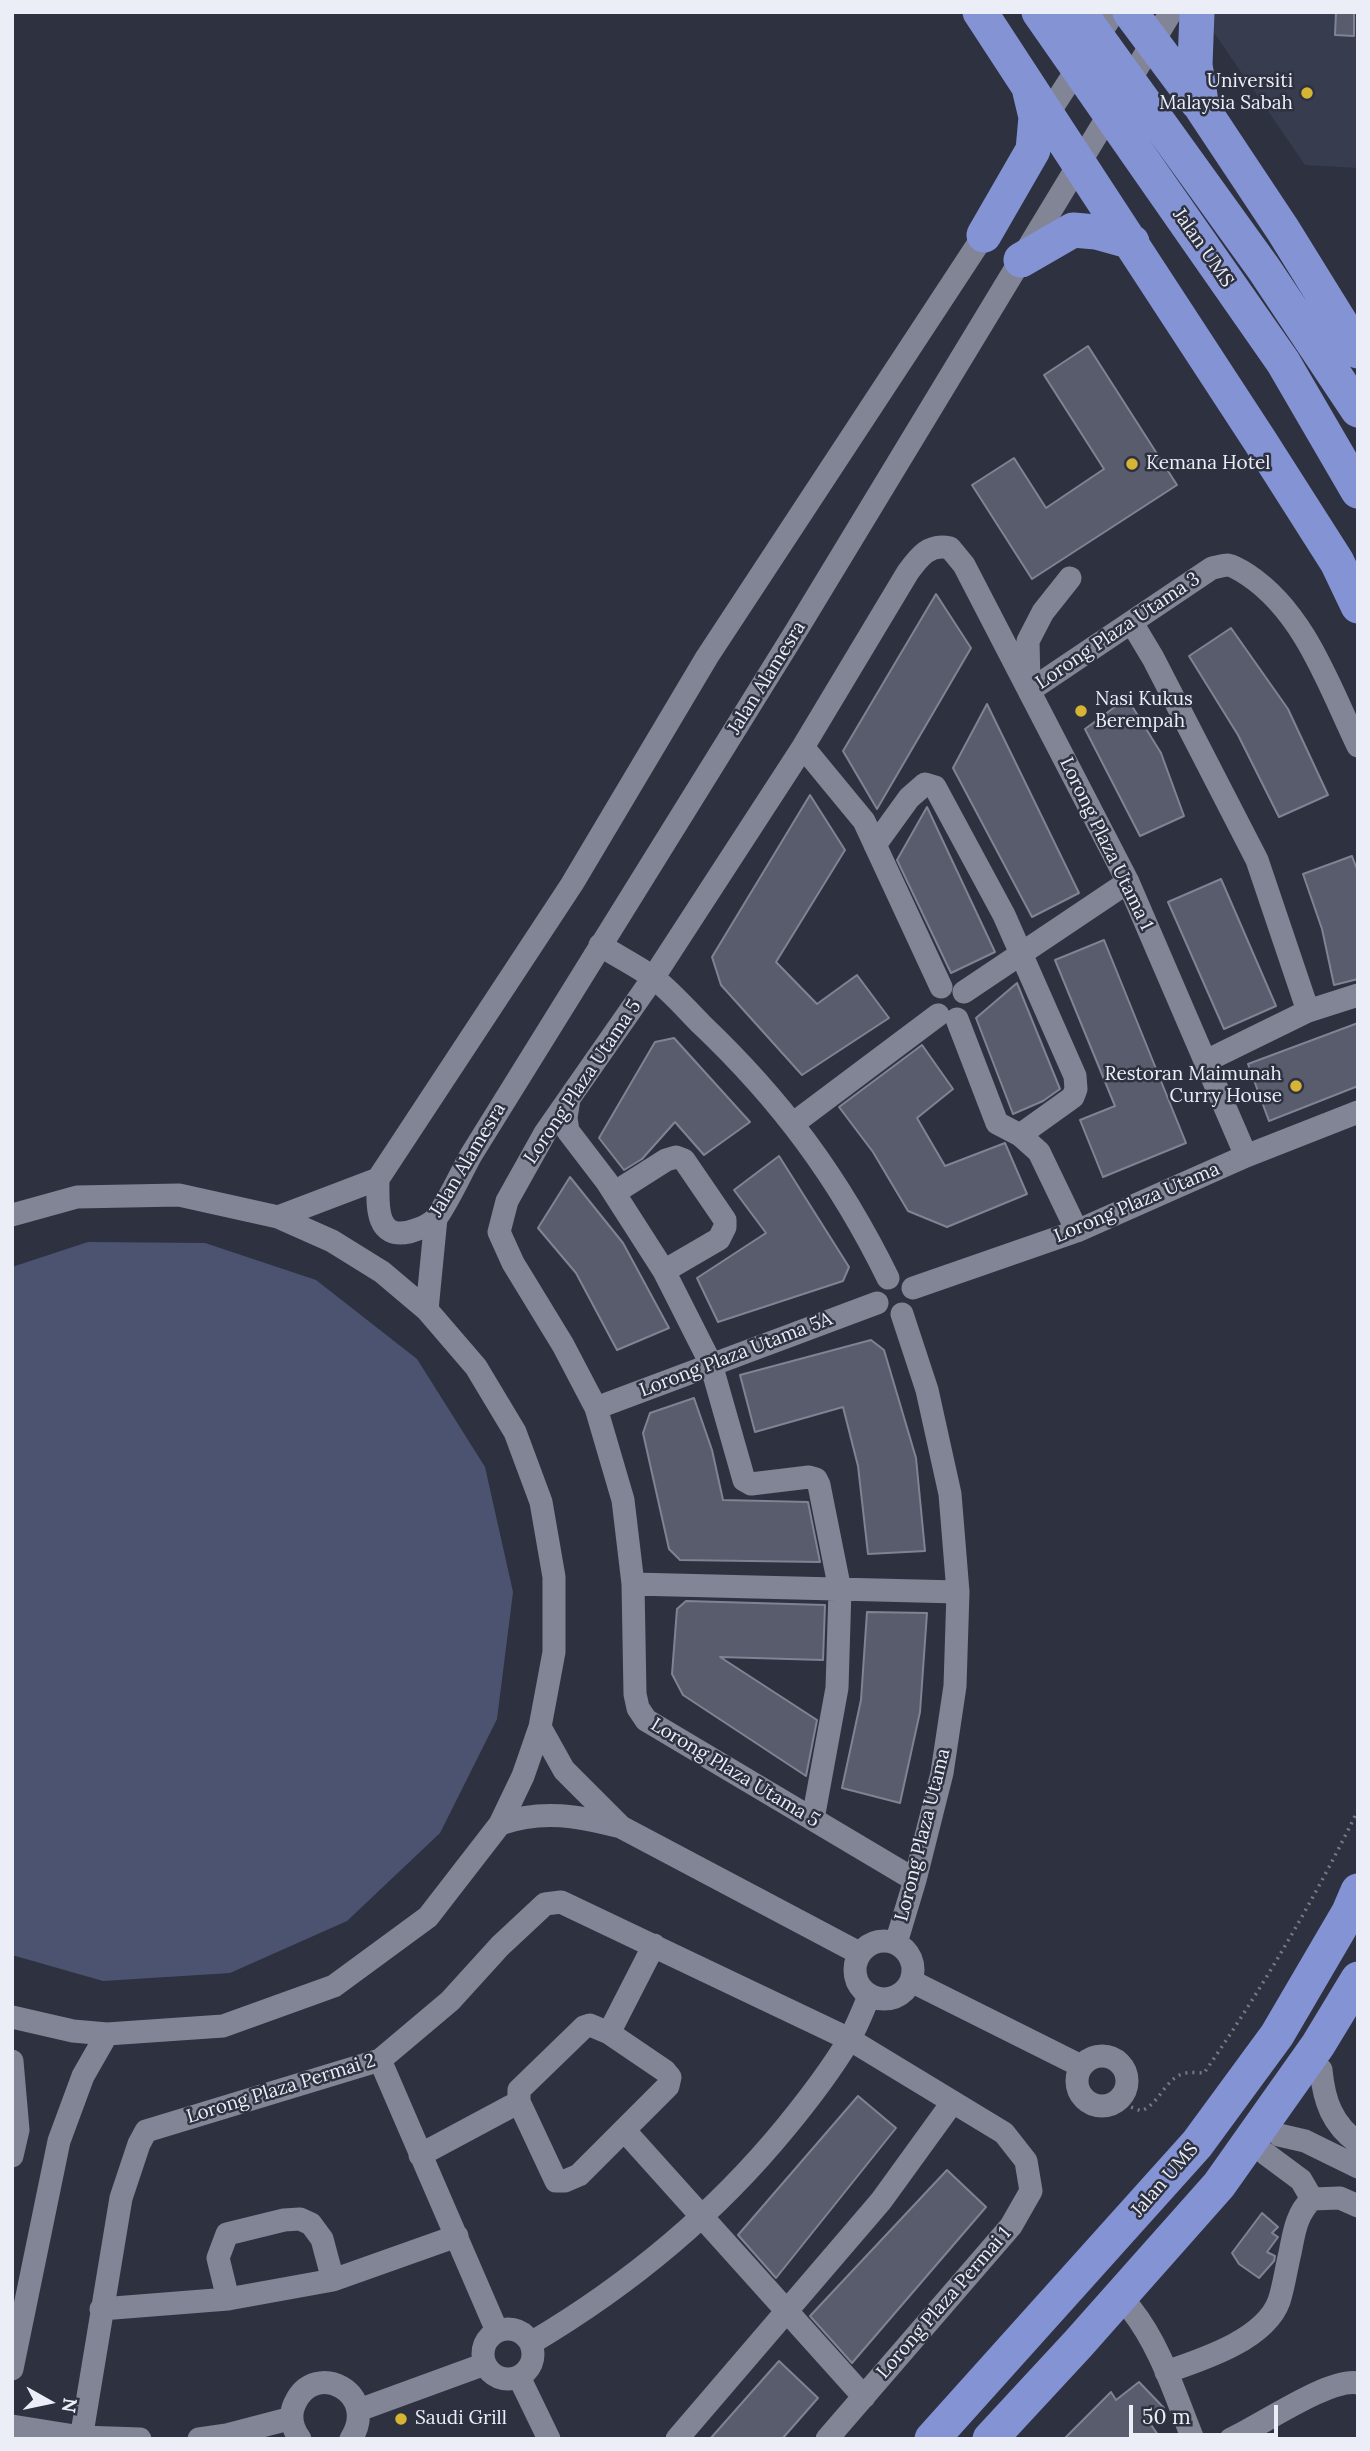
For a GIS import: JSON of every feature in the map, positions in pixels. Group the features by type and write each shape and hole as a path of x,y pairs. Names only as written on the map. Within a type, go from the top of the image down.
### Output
{"highway":[{"path":"980,12 1132,242 1337,562 1358,606"},
{"name":"Jalan UMS","path":"1039,12 1283,362 1358,491"},
{"name":"Jalan UMS","path":"1079,12 1264,269 1358,410"},
{"path":"1130,12 1202,108 1283,230 1358,351"},
{"path":"1196,12 1195,65 1202,108"},
{"path":"984,235 1033,150 1036,117 1028,82"},
{"path":"1021,260 1073,230 1096,232 1132,242"},
{"name":"Jalan UMS","path":"932,2439 1197,2144 1277,2035 1349,1912 1358,1891"},
{"path":"990,2439 1219,2185 1318,2045 1358,1979"},
{"path":"1078,2344 1118,2324 1273,2144 1358,2009"}],"street":[{"path":"1048,114 1114,12"},
{"name":"Jalan Alamesra","path":"378,1179 378,1208 382,1224 388,1231 399,1234 422,1229 436,1218 471,1155 796,631 1171,12"},
{"path":"278,1217 378,1179 572,884 707,657 984,235"},
{"name":"Lorong Plaza Utama 1","path":"943,546 950,548 964,565 1128,882 1246,1156"},
{"name":"Lorong Plaza Utama 5","path":"915,1880 646,1720 638,1708 635,1694 633,1584 623,1500 596,1408 563,1345 513,1263 499,1232 507,1201 545,1133 653,978 803,747 908,572 925,552 943,546"},
{"name":"Lorong Plaza Utama 3","path":"1029,691 1212,568 1228,565 1241,570 1266,587 1284,606 1309,645 1358,746"},
{"path":"1029,691 1028,641 1043,612 1070,579"},
{"path":"1132,623 1153,658 1257,860 1308,1011"},
{"path":"803,747 863,819 942,986"},
{"path":"875,845 909,798 925,784 935,787 1022,953 1075,1076 1076,1089 1073,1097 1020,1135"},
{"path":"964,992 1128,882"},
{"path":"600,945 653,978 744,1065 794,1124 865,1231 888,1278"},
{"path":"794,1124 947,1017 965,1012 967,1007 964,992 956,985 942,986 933,997 932,1003 947,1017 997,1123 1020,1135 1039,1152 1077,1231"},
{"path":"1206,1061 1308,1011 1358,995"},
{"path":"569,1098 566,1118 568,1131 614,1193 664,1271 710,1364 744,1480 747,1483 809,1477 816,1479 819,1485 839,1590 837,1688 813,1819"},
{"name":"Lorong Plaza Utama","path":"913,1288 1077,1231 1246,1156 1358,1112"},
{"path":"614,1193 666,1160 676,1157 684,1160 725,1220 725,1227 719,1239 664,1271"},
{"path":"12,1215 77,1197 179,1195 278,1217 332,1241 382,1272 427,1310 476,1367 515,1432 541,1502 554,1577 554,1652 540,1727 523,1776 500,1824 428,1917 334,1986 223,2026 107,2034 73,2031 12,2017"},
{"path":"427,1310 436,1218"},
{"path":"894,1276 905,1279 913,1288 914,1301 902,1314 885,1312 877,1303 876,1291 883,1280 888,1278 894,1276"},
{"name":"Lorong Plaza Utama 5A","path":"596,1408 877,1303"},
{"name":"Lorong Plaza Utama","path":"896,1943 942,1773 955,1686 958,1592 950,1494 928,1390 902,1314"},
{"path":"633,1584 958,1592"},
{"path":"540,1727 564,1770 621,1827"},
{"path":"500,1824 523,1815 550,1815 587,1818 621,1827 859,1953"},
{"name":"Lorong Plaza Permai 2","path":"81,2438 121,2198 139,2144 146,2132 154,2127 301,2086 380,2060 450,2001 500,1946 545,1904 561,1902 849,2039"},
{"path":"886,1940 904,1948 913,1963 911,1981 906,1990 889,2000 869,1996 856,1982 854,1972 859,1953 876,1941 886,1940"},
{"path":"609,2033 654,1945"},
{"path":"911,1981 1081,2066"},
{"path":"531,2343 621,2286 703,2218 757,2163 806,2103 849,2039 869,1996"},
{"path":"584,2026 598,2027 609,2033 670,2077 668,2086 573,2179 556,2181 519,2102 519,2090 584,2026"},
{"path":"12,2369 59,2141 83,2076 107,2034"},
{"name":"Lorong Plaza Permai 1","path":"827,2439 1011,2226 1031,2191 1026,2161 1004,2133 849,2039"},
{"path":"1095,2056 1111,2057 1118,2061 1127,2075 1125,2092 1120,2099 1105,2106 1089,2102 1083,2097 1077,2082 1081,2066 1095,2056"},
{"path":"380,2060 497,2331"},
{"path":"12,2061 18,2130 12,2156"},
{"path":"1321,2070 1328,2109 1335,2121 1358,2143"},
{"path":"420,2155 519,2102"},
{"path":"677,2439 881,2201 952,2103"},
{"path":"624,2130 864,2397"},
{"path":"1273,2144 1305,2141 1358,2166"},
{"path":"1273,2144 1312,2199"},
{"path":"1166,2372 1229,2348 1266,2319 1279,2302 1302,2208 1312,2199 1340,2198 1358,2206"},
{"path":"228,2299 218,2258 227,2234 284,2220 300,2219 311,2224 322,2239 333,2280"},
{"path":"101,2309 228,2299 333,2280 457,2236"},
{"path":"1131,2309 1144,2326 1194,2439"},
{"path":"513,2329 527,2336 531,2343 533,2358 530,2366 519,2377 503,2379 489,2371 485,2364 485,2343 497,2331 513,2329"},
{"path":"359,2410 485,2364"},
{"path":"519,2377 549,2439"},
{"path":"199,2439 296,2429 293,2407 298,2397 306,2389 327,2382 348,2391 355,2400 359,2410 356,2430 351,2439"},
{"path":"1231,2439 1326,2388 1343,2382 1358,2382"},
{"path":"12,2426 81,2438 140,2439"}],"path":[{"path":"1120,2099 1128,2106 1141,2111 1153,2105 1174,2078 1185,2073 1204,2073 1249,2007 1319,1888 1358,1810"}],"shaded area":[{"name":"Universiti Malaysia Sabah","path":"1197,12 1358,12 1358,168 1305,165 1206,21"},
{"path":"88,1242 205,1243 316,1280 417,1359 485,1467 513,1592 497,1719 440,1833 347,1921 230,1973 103,1981 12,1955 12,1267"}],"building":[{"path":"1336,12 1354,12 1354,36 1335,35"},
{"name":"Kemana Hotel","path":"1088,346 1177,485 1032,579 972,485 1014,458 1046,508 1104,469 1044,375"},
{"path":"936,594 971,648 877,809 843,751"},
{"path":"1231,628 1288,709 1328,795 1279,817 1238,735 1189,656"},
{"path":"1127,698 1161,753 1184,816 1140,836 1085,729"},
{"path":"987,704 1079,893 1032,917 953,768"},
{"path":"810,795 845,850 776,962 817,1004 857,975 889,1018 802,1075 721,985 712,957"},
{"path":"927,807 995,952 951,973 897,860"},
{"path":"1352,856 1358,872 1358,979 1334,985 1322,929 1303,874"},
{"path":"1221,879 1276,1006 1224,1029 1168,902"},
{"path":"1104,940 1186,1143 1103,1177 1080,1120 1115,1106 1055,960"},
{"path":"1017,983 1060,1089 1043,1101 1013,1114 976,1018"},
{"path":"1358,1023 1358,1086 1269,1121 1248,1064"},
{"path":"674,1038 750,1122 704,1155 675,1122 642,1159 624,1170 599,1138 655,1042"},
{"path":"922,1045 953,1089 917,1118 945,1166 1005,1143 1027,1194 947,1227 908,1211 873,1152 839,1107"},
{"path":"779,1156 849,1267 843,1281 718,1322 697,1278 766,1233 734,1190"},
{"path":"570,1177 623,1243 669,1328 617,1350 576,1273 538,1228"},
{"path":"871,1340 884,1350 916,1458 925,1551 868,1554 858,1466 843,1407 755,1432 740,1375"},
{"path":"694,1398 712,1450 723,1500 808,1502 820,1562 680,1560 669,1549 643,1433 650,1413"},
{"path":"686,1601 825,1605 823,1660 720,1657 817,1720 806,1776 683,1695 672,1674 677,1609"},
{"path":"867,1612 927,1613 920,1712 900,1803 842,1788 861,1700"},
{"path":"858,2096 896,2128 776,2278 738,2235"},
{"path":"947,2170 986,2207 852,2363 810,2316"},
{"path":"1262,2213 1278,2227 1272,2233 1278,2237 1267,2252 1275,2256 1274,2261 1259,2278 1239,2264 1232,2253"},
{"path":"779,2361 818,2398 782,2439 710,2439"},
{"path":"1139,2382 1164,2408 1149,2422 1161,2439 1064,2439 1111,2392 1116,2400"}],"place":[{"name":"Universiti Malaysia Sabah","path":"1307,93"},
{"name":"Kemana Hotel","path":"1132,464"},
{"name":"Nasi Kukus Berempah","path":"1081,711"},
{"name":"Restoran Maimunah Curry House","path":"1296,1086"},
{"name":"Saudi Grill","path":"401,2419"}]}
